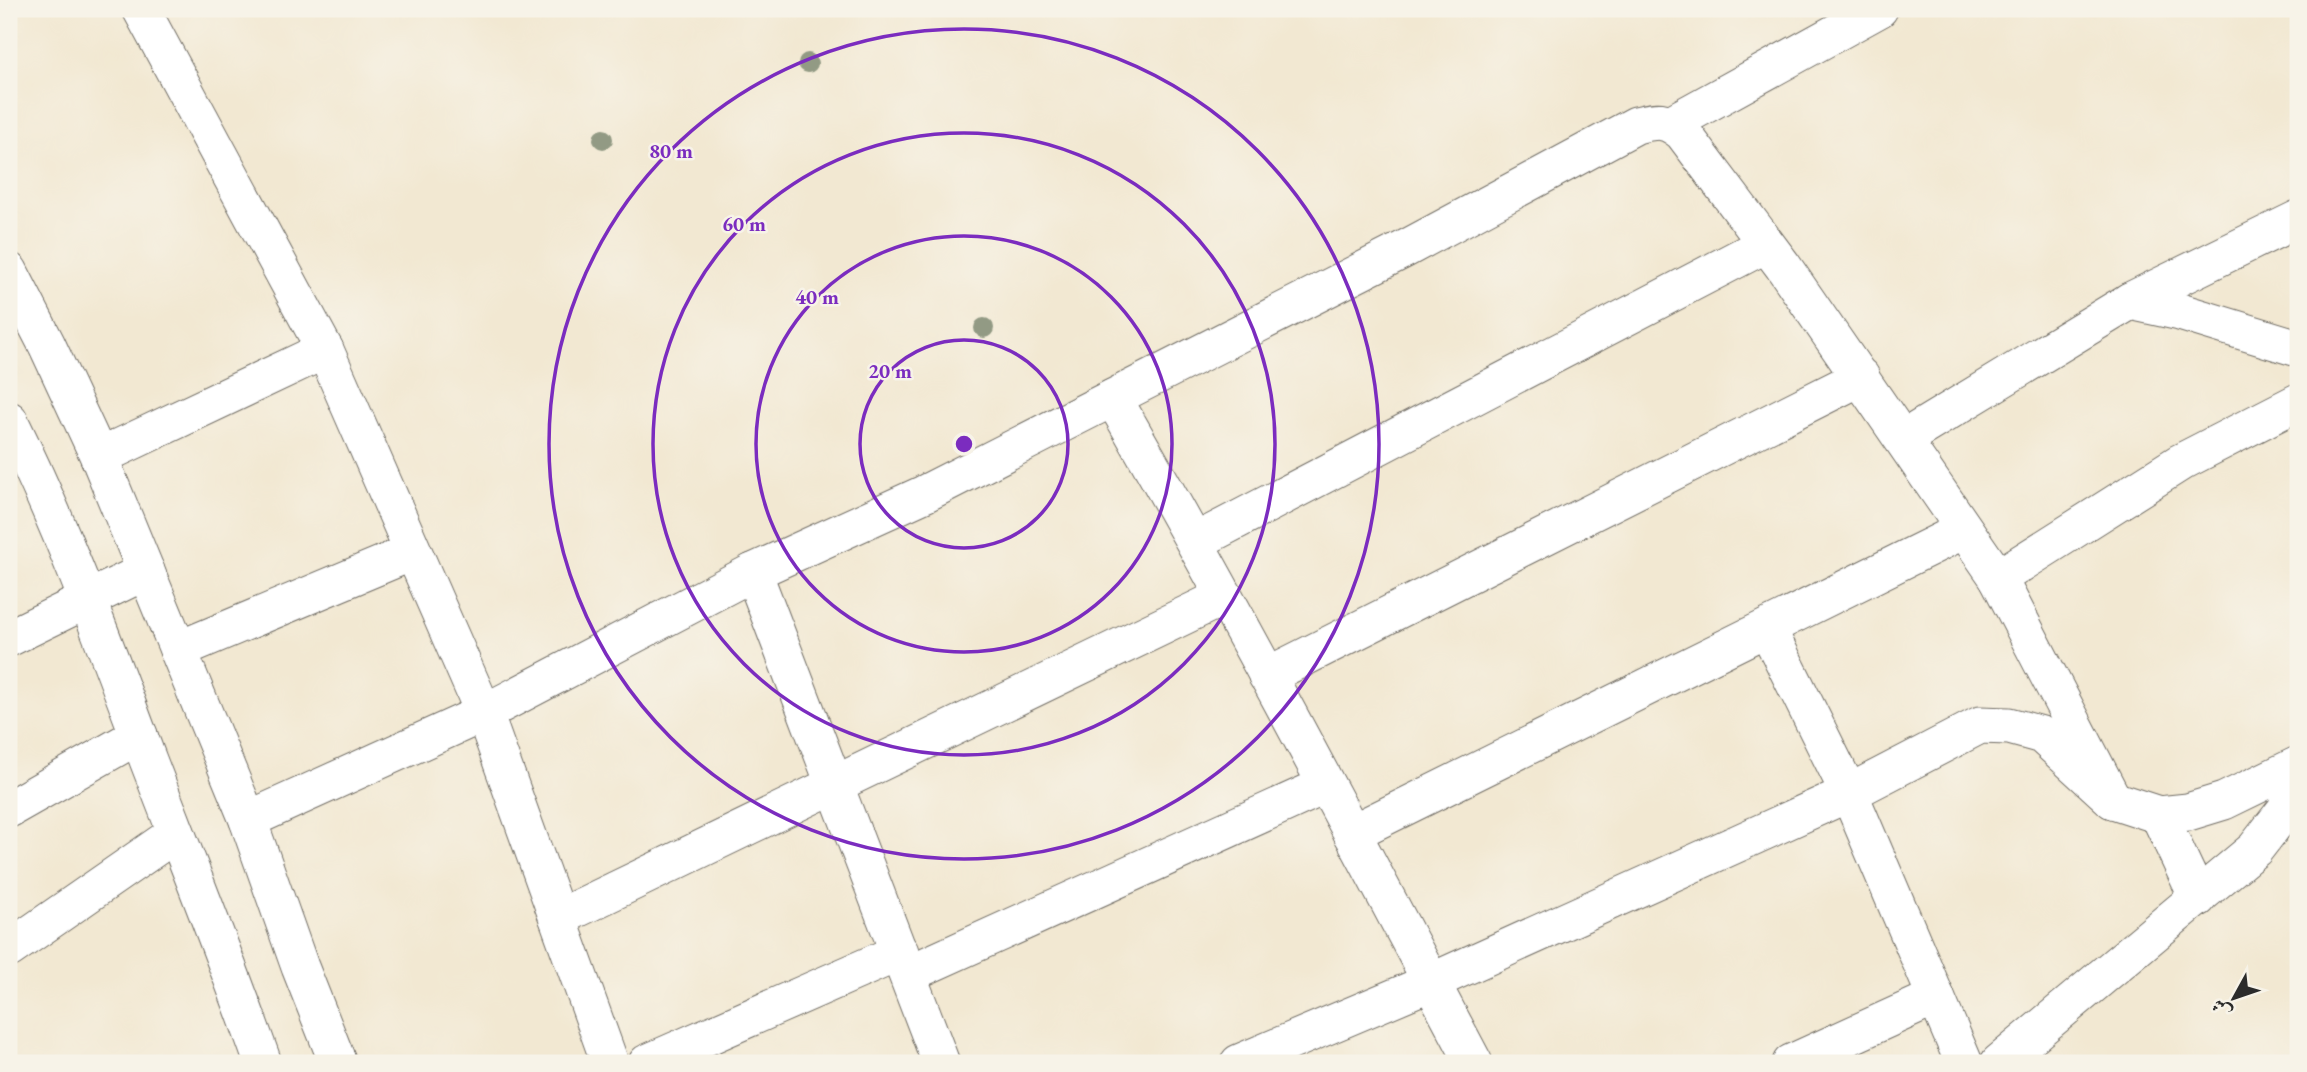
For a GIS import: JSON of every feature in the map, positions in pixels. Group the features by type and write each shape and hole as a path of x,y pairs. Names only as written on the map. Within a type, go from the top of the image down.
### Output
{"street":[{"path":"141,9 325,350 484,713 610,1063"},
{"path":"1672,123 1879,9"},
{"path":"248,820 484,713 754,572 924,494 1403,250 1636,125 1657,120 1672,123 1698,152 1861,377 1998,578 2113,800"},
{"path":"1903,439 2130,302 2298,219"},
{"path":"1195,541 1766,244"},
{"path":"9,271 99,457 248,820 300,967 338,1063"},
{"path":"2130,302 2180,312 2298,348"},
{"path":"99,457 325,350"},
{"path":"1267,676 1861,377"},
{"path":"1112,398 1195,541 1474,1063"},
{"path":"1998,578 2181,462 2298,402"},
{"path":"9,420 37,477 88,601 263,1063"},
{"path":"1352,833 1965,530"},
{"path":"178,650 412,552"},
{"path":"9,638 146,571"},
{"path":"754,572 941,1063"},
{"path":"558,918 1223,597"},
{"path":"1767,628 1850,793 1964,1063"},
{"path":"1239,1063 1431,982 1850,793 1980,725 2009,726 2042,735 2113,800 2159,814 2188,812 2224,801 2298,765"},
{"path":"9,809 139,735"},
{"path":"647,1063 904,963 1326,785"},
{"path":"1999,1063 2255,849 2298,794"},
{"path":"2159,814 2198,898"},
{"path":"9,949 176,833"},
{"path":"1791,1063 1936,998"}]}
